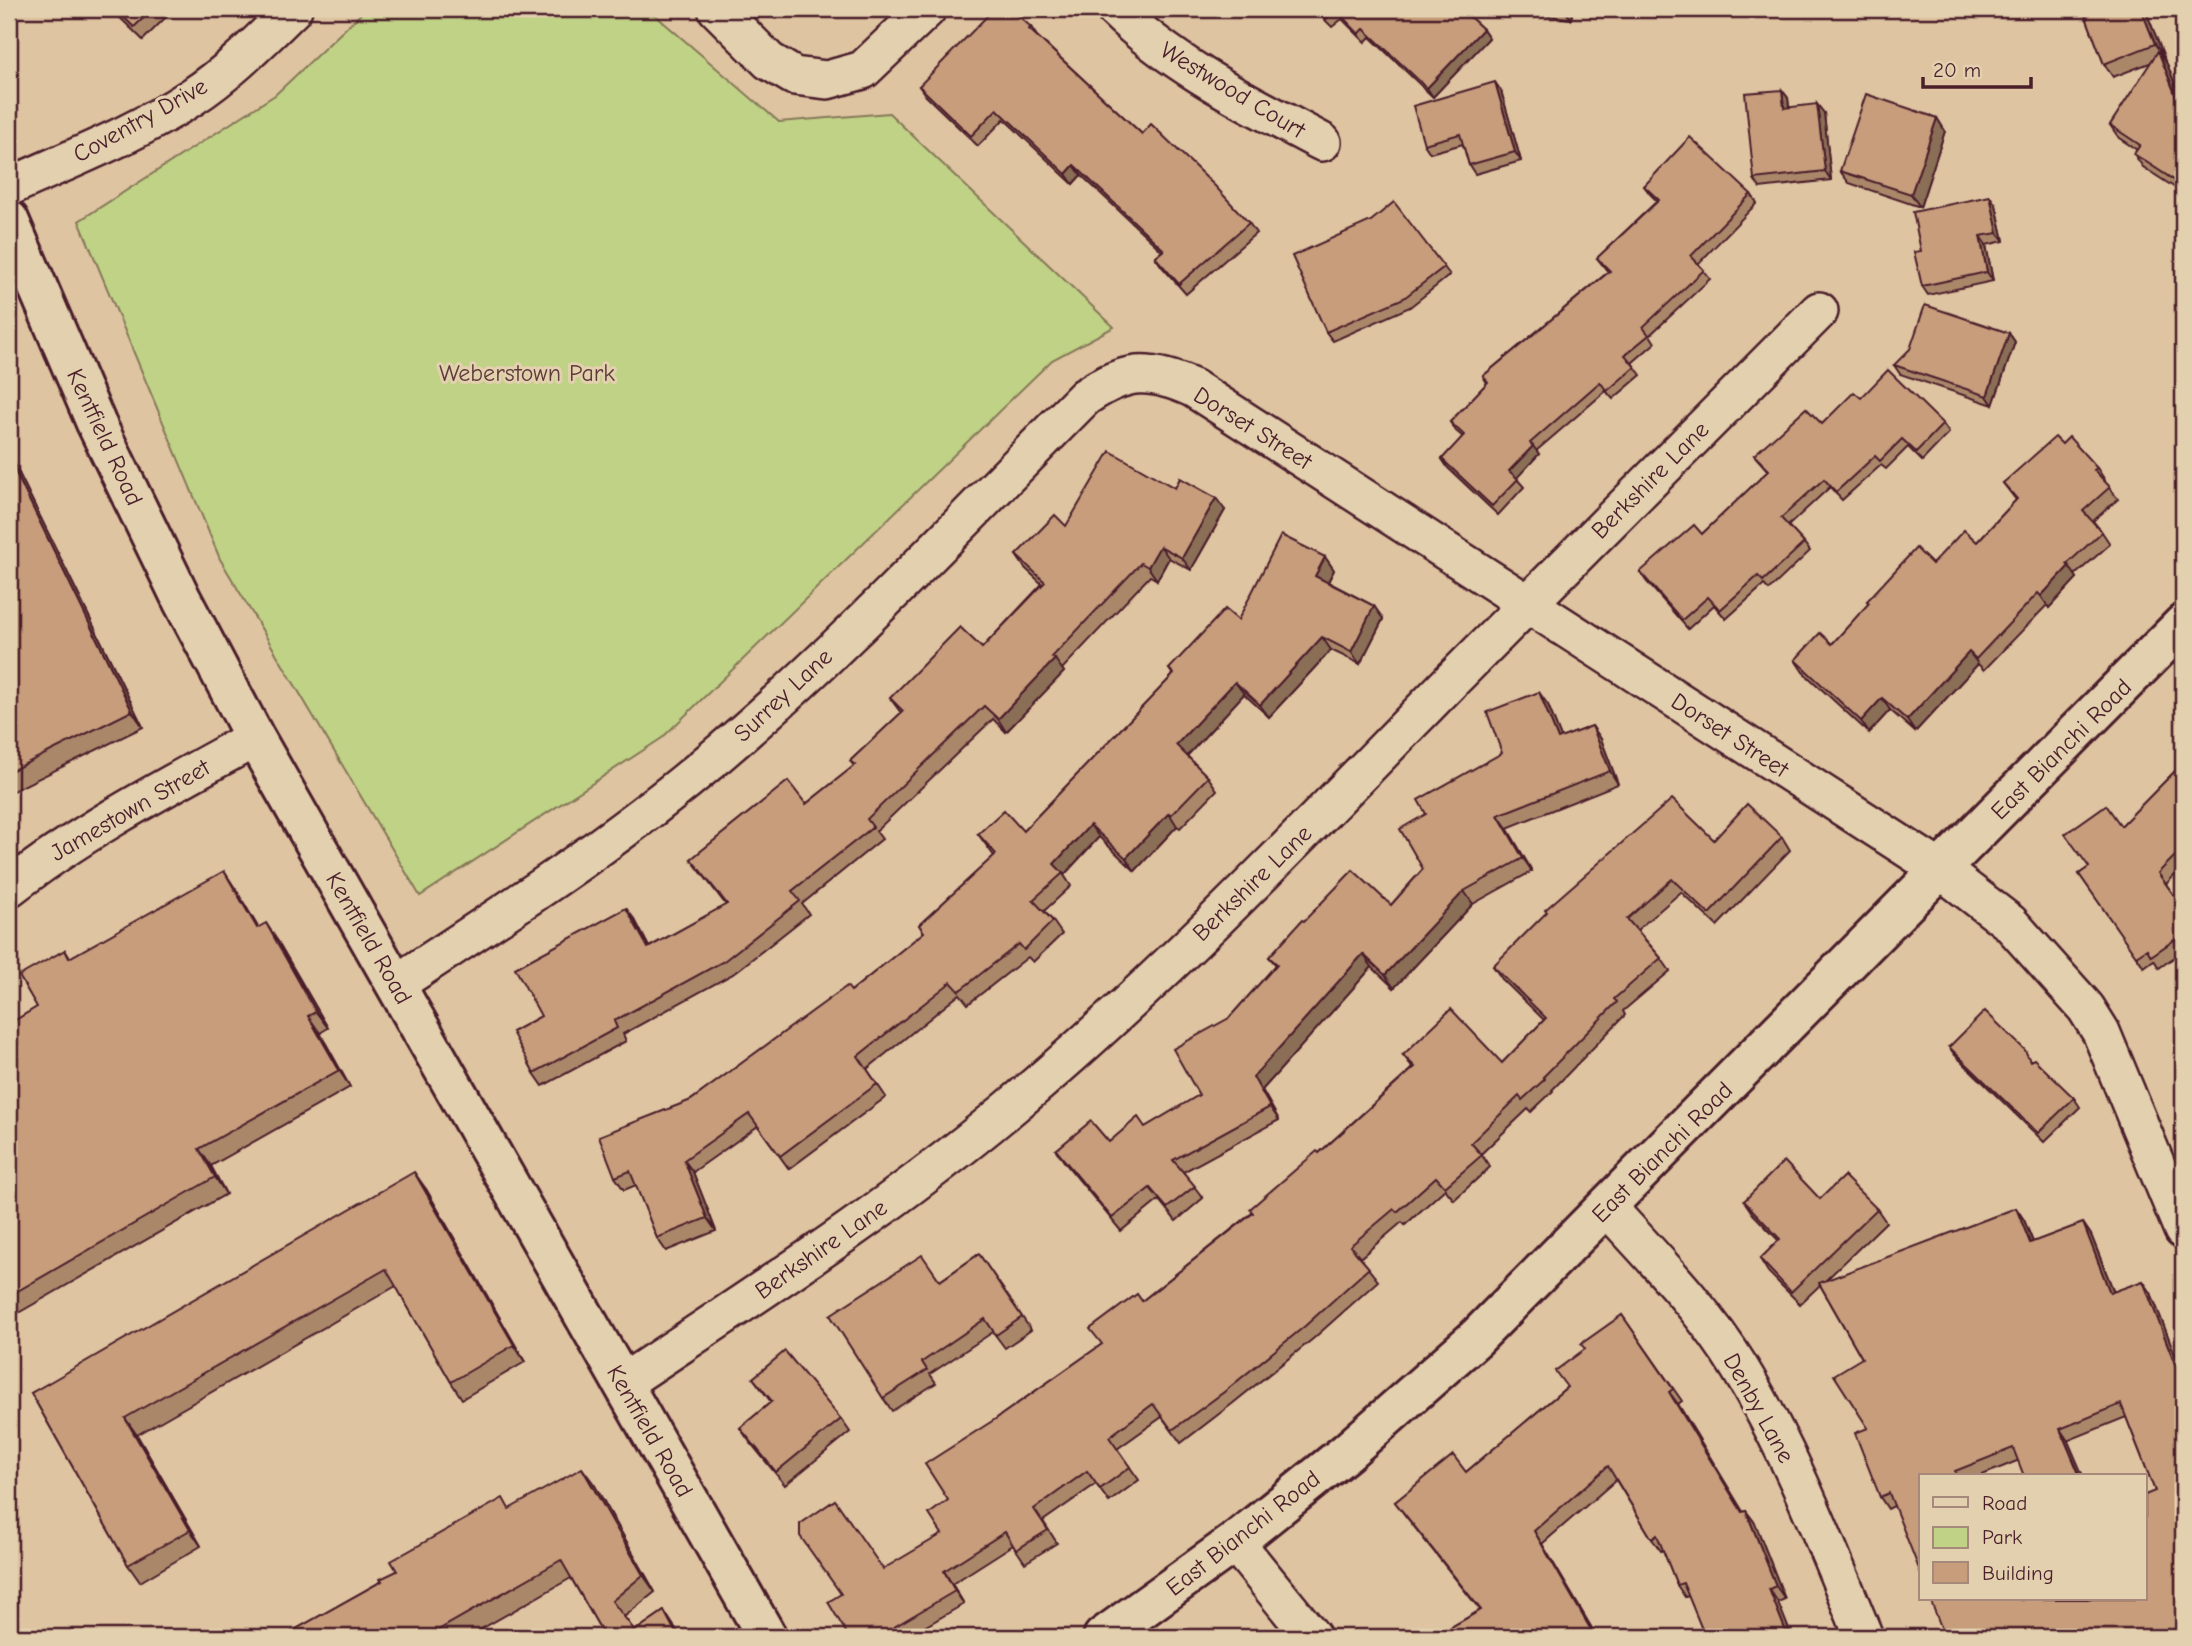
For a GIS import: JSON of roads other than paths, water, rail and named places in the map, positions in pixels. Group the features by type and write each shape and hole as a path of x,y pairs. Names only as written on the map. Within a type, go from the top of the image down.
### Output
{"street":[{"name":"Coventry Drive","path":"9,187 117,138 192,97 257,44 293,9"},
{"path":"717,9 769,61 794,76 827,80 863,70 927,9"},
{"name":"Westwood Court","path":"1115,9 1142,36 1210,82 1322,142"},
{"name":"Kentfield Road","path":"9,220 96,423 181,600 255,738 767,1637"},
{"name":"Berkshire Lane","path":"623,1383 854,1230 1005,1112 1128,1003 1265,871 1819,311"},
{"name":"Dorset Street","path":"1139,374 1168,377 1193,388 1941,870 2010,923 2086,1009 2101,1032 2183,1230"},
{"name":"Surrey Lane","path":"396,984 551,883 701,769 800,681 1085,397 1108,382 1139,374"},
{"name":"East Bianchi Road","path":"1103,1637 1235,1542 1347,1451 1476,1338 2183,624"},
{"name":"Jamestown Street","path":"9,888 49,857 117,815 255,738"},
{"name":"Denby Lane","path":"1607,1207 1692,1302 1738,1365 1785,1449 1864,1637"},
{"path":"1235,1542 1312,1637"}],"park label":[{"name":"Weberstown Park","path":"527,373"}]}
